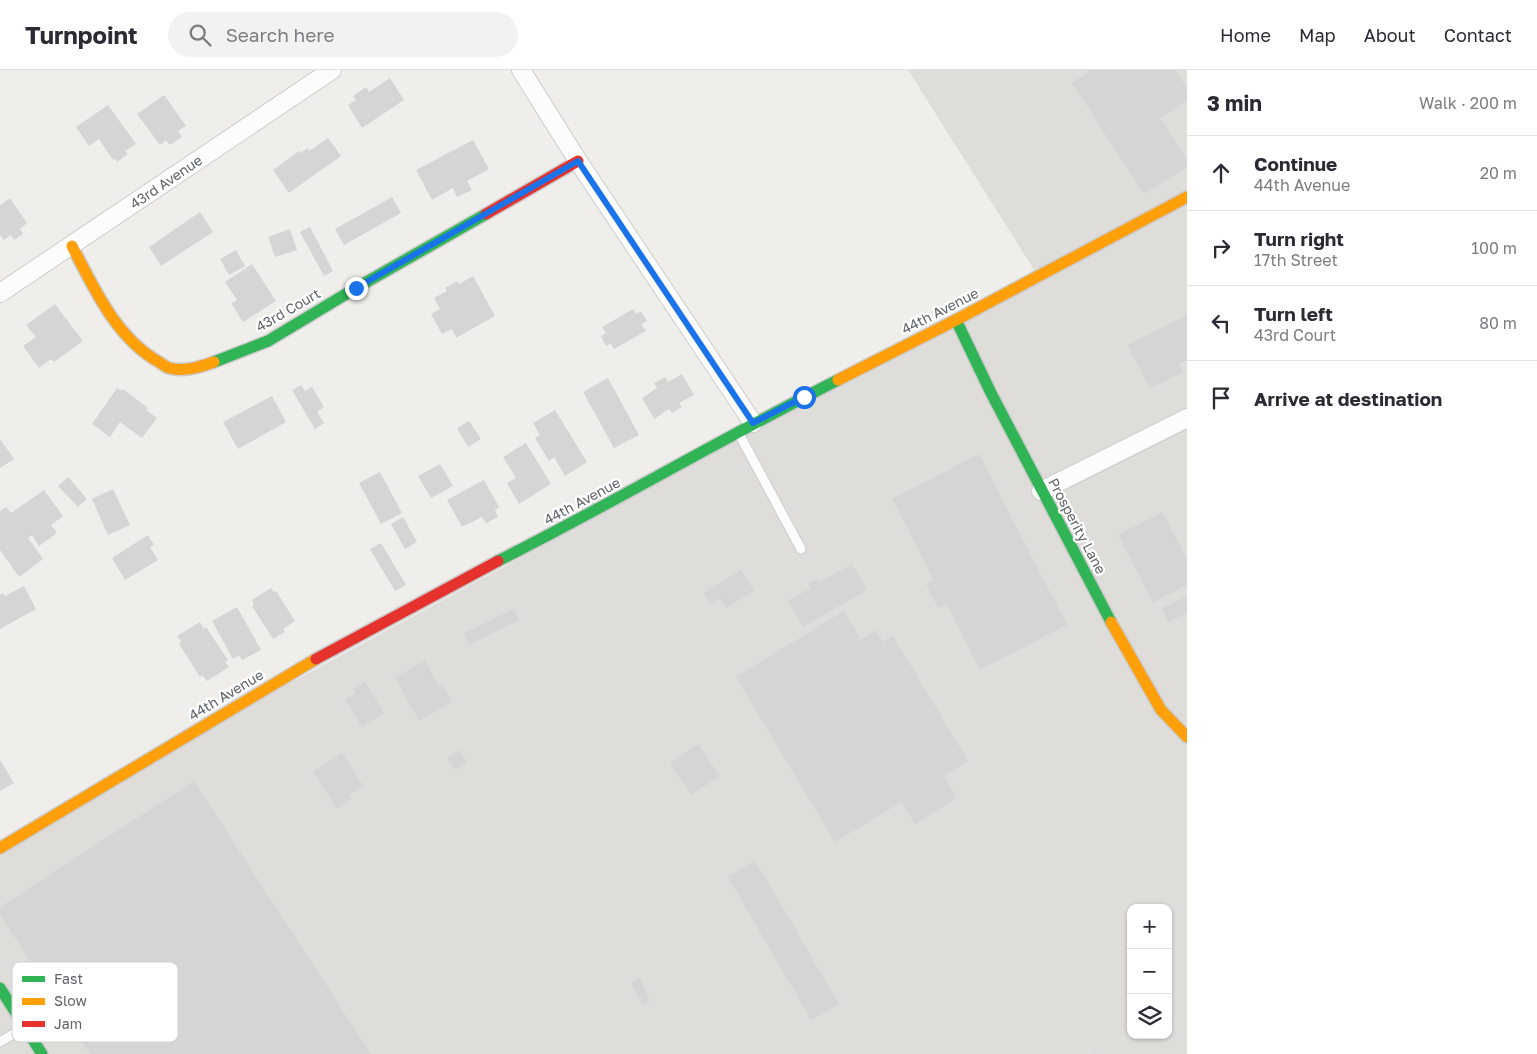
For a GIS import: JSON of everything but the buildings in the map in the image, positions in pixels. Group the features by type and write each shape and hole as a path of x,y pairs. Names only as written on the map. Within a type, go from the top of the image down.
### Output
{"street":[{"name":"43rd Avenue","path":"0,293 332,70"},
{"path":"521,70 578,161 753,423"},
{"name":"43rd Court","path":"72,246 100,300 130,340 146,355 169,368 193,368 221,360 268,341 356,288 578,161"},
{"name":"44th Avenue","path":"0,848 298,669 475,572 567,526 753,423 956,320 1187,198"},
{"name":"Prosperity Lane","path":"956,320 1041,491 1104,610 1161,710 1187,737"},
{"path":"1041,491 1187,418"},
{"path":"0,988 12,1007"},
{"path":"34,1042 42,1054"}],"lane":[{"path":"738,432 802,550"},
{"path":"0,1042 12,1035"}],"shaded area":[{"path":"908,70 1187,70 1187,1054 0,1054 0,841 1038,276"}],"railway":[{"path":"1172,1022 1187,1016"},
{"path":"1083,1054 1127,1038"}],"traffic: fast":[{"path":"214,362 268,341 486,214"},
{"path":"956,320 991,393 1111,622"},
{"path":"498,561 838,380"},
{"path":"0,988 12,1007"},
{"path":"34,1042 42,1054"}],"traffic: slow":[{"path":"838,380 956,320 1187,197"},
{"path":"72,246 98,295 118,326 144,352 167,367 175,369 192,368 214,362"},
{"path":"1111,622 1161,710 1187,737"},
{"path":"0,848 316,659"}],"traffic: jam":[{"path":"486,214 578,161"},
{"path":"316,659 498,561"}],"route":[{"path":"356,288 578,161 753,423 804,397"}]}
